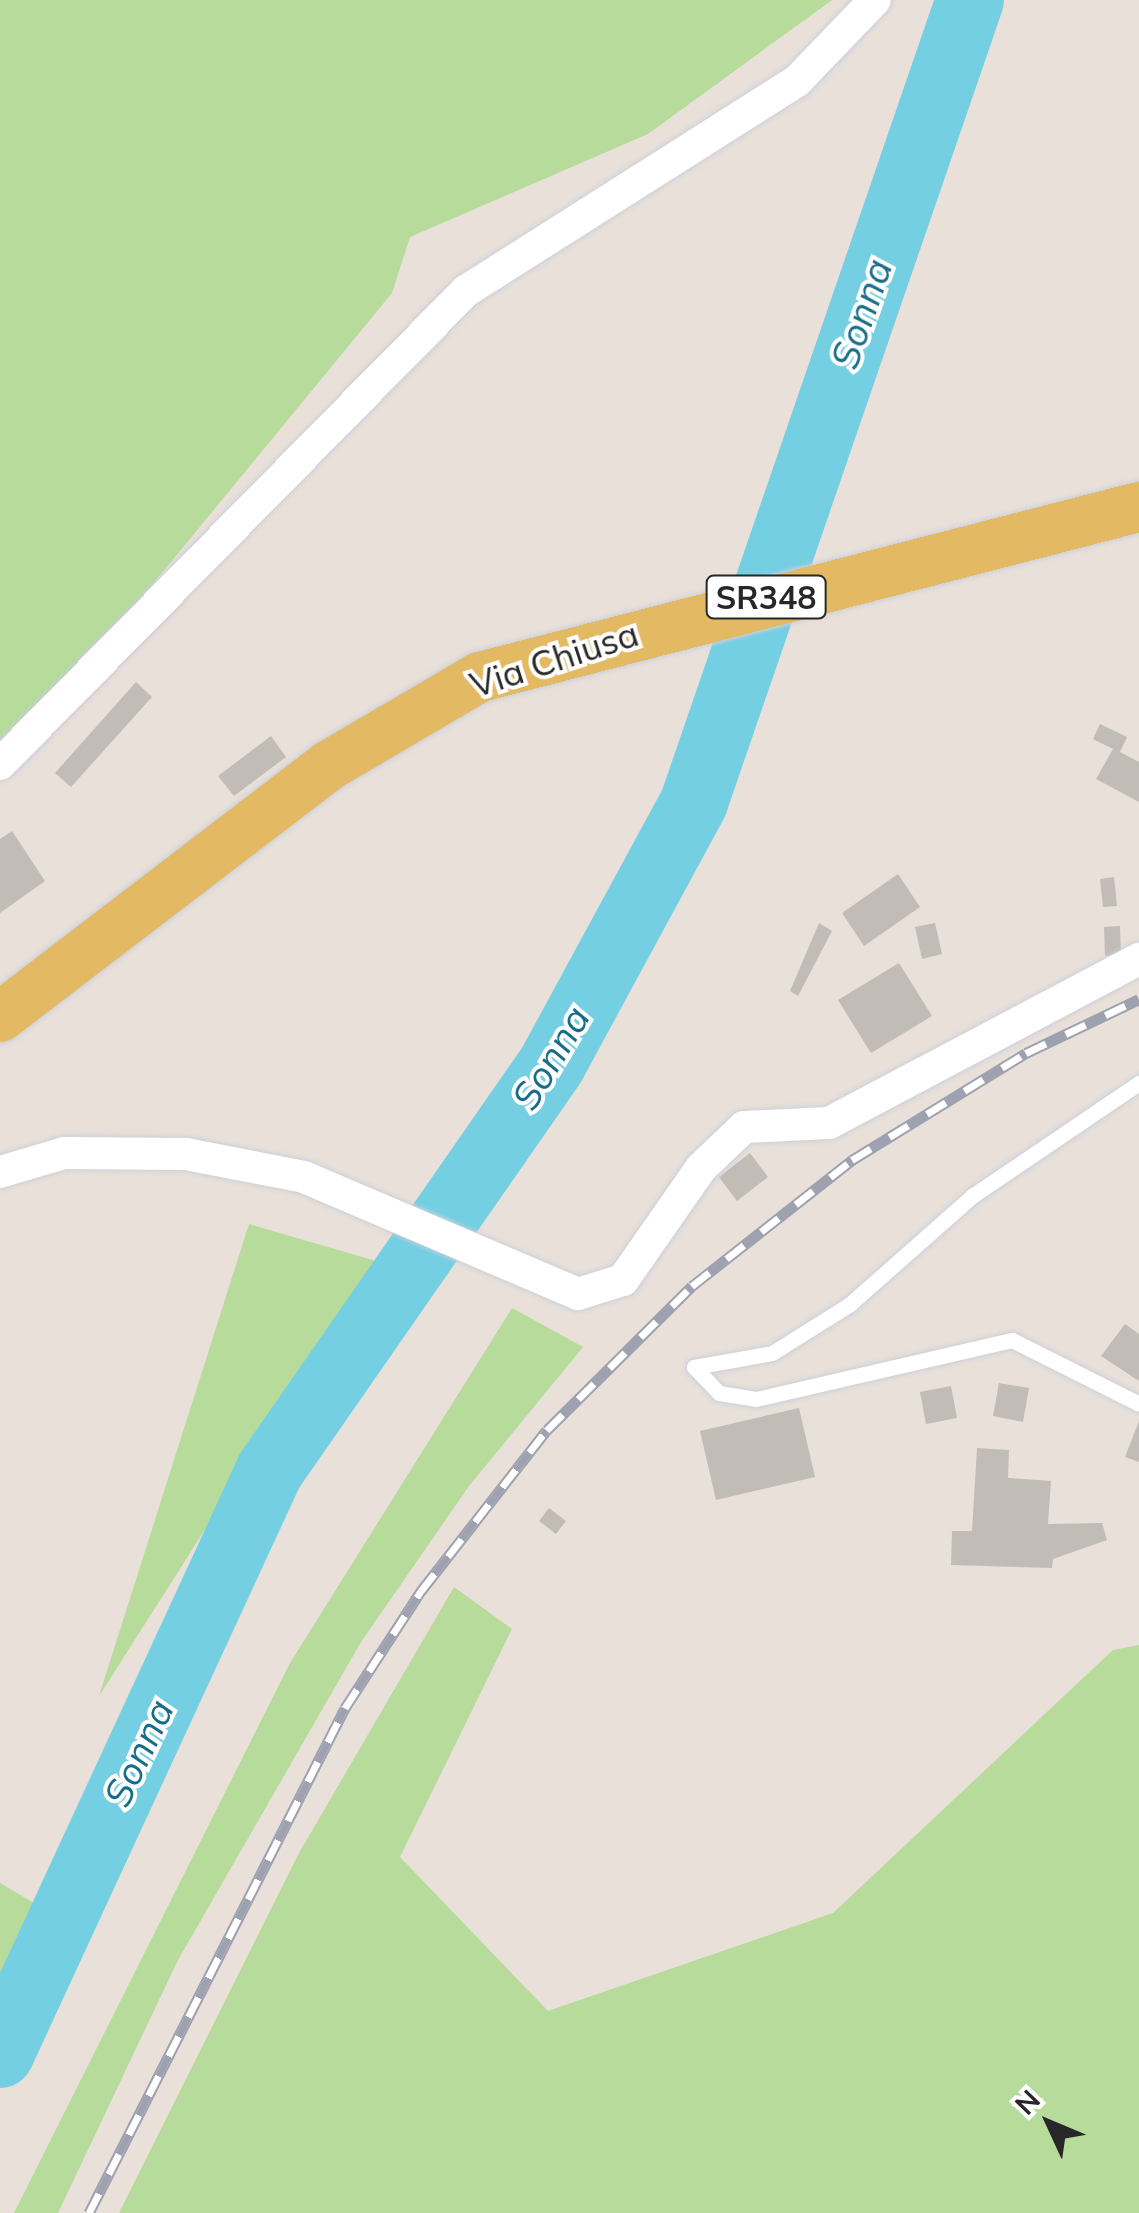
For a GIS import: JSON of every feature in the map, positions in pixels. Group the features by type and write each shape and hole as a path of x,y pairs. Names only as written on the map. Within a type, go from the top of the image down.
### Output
{"main road":[{"name":"Via Chiusa","path":"0,1017 328,766 480,677 1053,523 1139,507"}],"street":[{"path":"0,764 466,291 797,80 875,0"},
{"path":"0,1172 64,1153 186,1154 304,1177 398,1211 520,1274 578,1294 624,1280 700,1168 744,1127 829,1123 1139,959"}],"lane":[{"path":"1139,1083 972,1196 850,1304 772,1353 694,1367 719,1393 756,1399 1012,1340 1139,1404"}],"green space":[{"path":"0,0 832,0 648,134 410,237 392,293 0,770"},
{"path":"249,1224 376,1261 99,1696"},
{"path":"512,1308 583,1347 469,1486 361,1642 178,1960 58,2213 14,2213 290,1663"},
{"path":"454,1587 512,1629 400,1857 548,2011 833,1913 1113,1650 1139,1645 1139,2213 119,2213 299,1853"},
{"path":"0,1883 37,1905 0,1975"}],"building":[{"path":"136,682 152,697 71,787 55,773"},
{"path":"1100,724 1127,737 1120,752 1139,762 1139,802 1096,779 1113,749 1093,739"},
{"path":"271,736 286,757 234,796 218,776"},
{"path":"12,831 45,881 0,913 0,839"},
{"path":"898,874 920,907 864,946 842,913"},
{"path":"1114,877 1117,906 1103,907 1100,879"},
{"path":"819,923 832,931 798,996 790,991"},
{"path":"935,923 942,954 922,959 915,927"},
{"path":"1120,926 1121,955 1105,956 1104,927"},
{"path":"899,963 932,1016 871,1053 838,1000"},
{"path":"750,1153 768,1177 737,1201 719,1177"},
{"path":"1125,1324 1139,1334 1139,1381 1101,1356"},
{"path":"999,1383 1029,1388 1023,1422 993,1416"},
{"path":"951,1386 957,1418 926,1424 920,1392"},
{"path":"799,1408 815,1477 716,1500 700,1431"},
{"path":"1139,1421 1139,1462 1125,1457"},
{"path":"977,1448 1009,1450 1008,1478 1051,1481 1048,1524 1102,1523 1107,1540 1053,1559 1052,1568 951,1565 952,1531 972,1531"},
{"path":"549,1508 566,1521 556,1534 539,1521"}],"waterway":[{"name":"Sonna","path":"0,2054 270,1470 552,1064 694,802 970,0"}],"railway":[{"path":"89,2213 345,1708 421,1591 547,1430 692,1286 852,1160 1026,1053 1139,999"}]}
